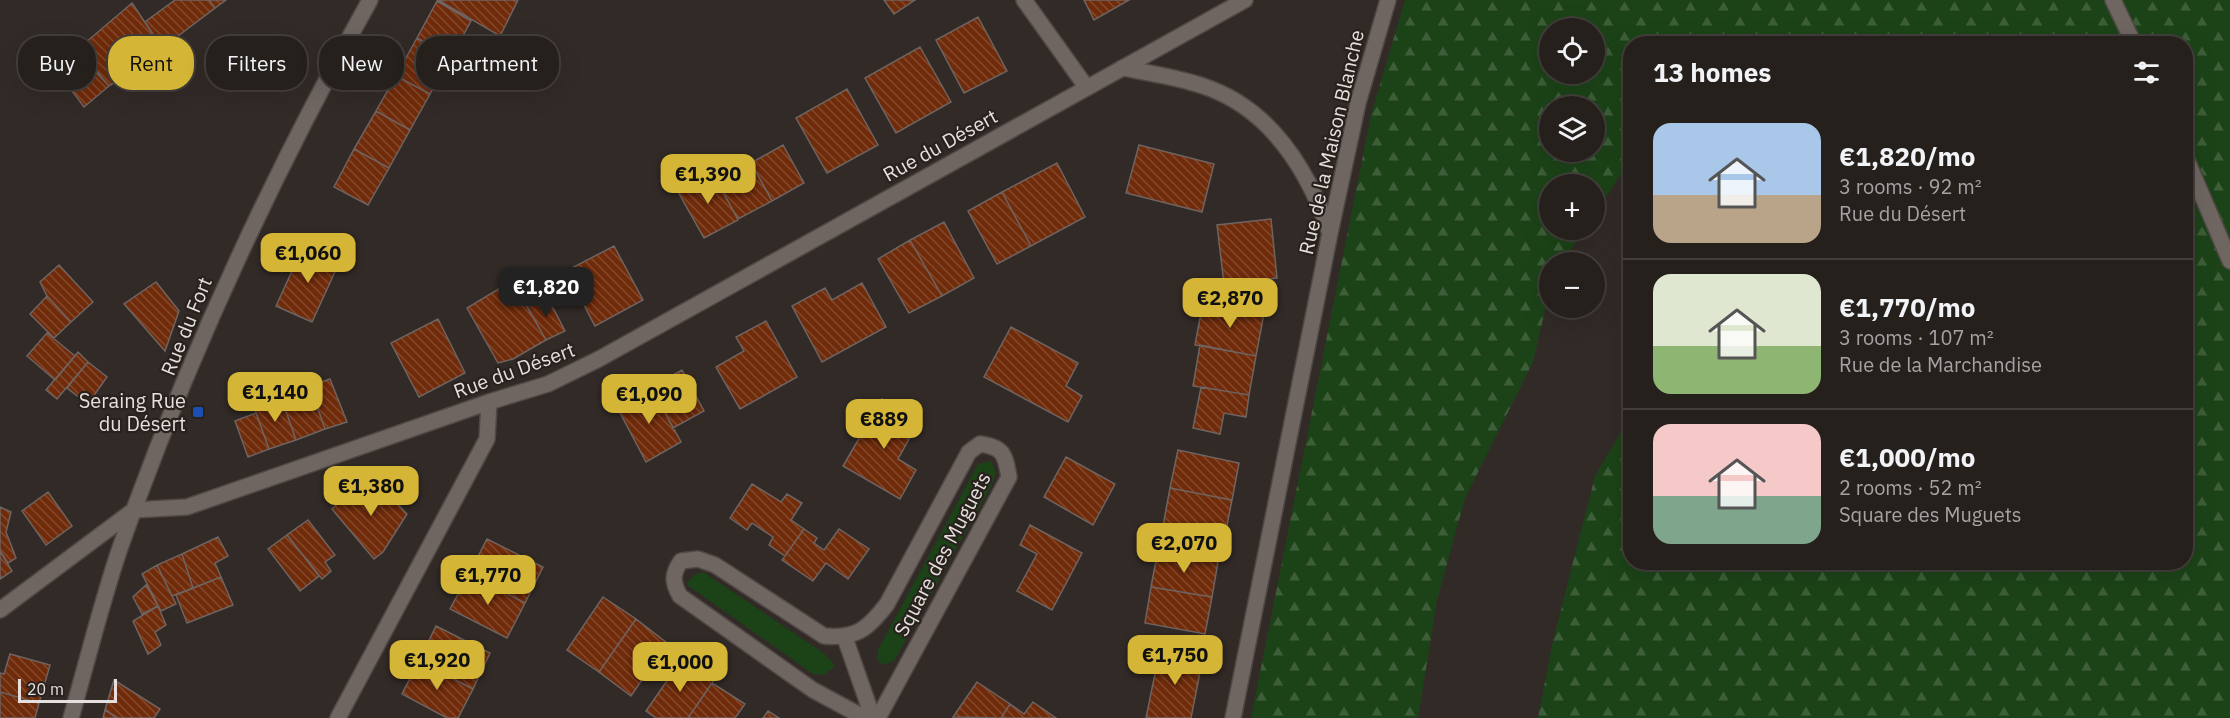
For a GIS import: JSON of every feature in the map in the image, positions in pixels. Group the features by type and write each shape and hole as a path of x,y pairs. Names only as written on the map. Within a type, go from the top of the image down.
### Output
{"street":[{"name":"Rue du Fort","path":"71,718 119,551 225,285 312,103 370,0"},
{"path":"1024,0 1087,88"},
{"name":"Rue du Désert","path":"134,510 187,507 489,402 548,384 599,359 1245,0"},
{"name":"Rue de la Maison Blanche","path":"1233,718 1358,103 1388,0"},
{"path":"2113,0 2130,36"},
{"path":"1122,68 1205,86 1258,117 1281,140 1300,166 1318,199 1330,233"},
{"path":"2193,174 2230,261"},
{"path":"338,718 487,439 489,402"},
{"name":"Square des Muguets","path":"980,444 995,446 1006,457 1009,477 876,718 845,638 873,622 887,604 969,452 980,444"},
{"path":"0,610 134,510"},
{"path":"845,638 824,636 715,565 698,559 681,561 674,571 673,584 680,596 813,690 865,718"}],"green space":[{"path":"1405,0 2230,0 2230,718 1538,718 1552,645 1595,476 1623,429 1623,570 2193,570 2193,36 1623,36 1623,171 1605,199 1605,174 1539,174 1539,240 1577,240 1569,252 1539,252 1539,318 1543,318 1533,362 1465,498 1437,600 1418,718 1251,718 1371,115"},
{"path":"991,461 996,472 991,486 894,661 883,665 877,660 878,650 978,464"},
{"path":"703,572 825,654 835,666 824,675 813,674 686,584 694,575"}],"building":[{"path":"175,0 209,0 215,8 178,36 154,36 145,22"},
{"path":"209,0 226,0 215,8"},
{"path":"438,0 518,0 500,36"},
{"path":"884,0 915,0 894,14"},
{"path":"1084,0 1129,0 1094,20"},
{"path":"437,1 471,21 463,36 418,36"},
{"path":"132,3 154,36 108,36 108,85 96,70 96,36 93,36"},
{"path":"978,17 1007,71 964,93 936,40"},
{"path":"416,40 416,87 404,80 404,62"},
{"path":"920,47 951,102 896,133 865,78"},
{"path":"96,72 108,87 84,107 71,90 96,90"},
{"path":"404,80 416,87 416,90 430,94 410,130 376,111 388,90 404,90"},
{"path":"847,89 878,145 827,173 796,118"},
{"path":"376,111 410,130 389,168 354,149"},
{"path":"783,145 804,183 772,201 751,163"},
{"path":"1139,145 1214,164 1202,212 1126,193"},
{"path":"354,149 389,168 368,205 334,187"},
{"path":"1057,163 1085,217 1031,246 1002,192"},
{"path":"754,168 772,201 738,219 720,187"},
{"path":"712,171 738,220 704,238 677,190"},
{"path":"1002,192 1031,246 997,264 968,211"},
{"path":"1271,219 1277,278 1224,284 1217,225"},
{"path":"944,222 974,278 942,296 910,240"},
{"path":"910,240 942,296 909,313 878,259"},
{"path":"614,246 643,300 595,326 566,271"},
{"path":"303,247 339,263 312,322 276,306"},
{"path":"59,265 93,302 71,322 47,296 40,282"},
{"path":"512,281 546,340 513,359 498,363 467,308"},
{"path":"156,282 179,311 165,351 124,304"},
{"path":"862,283 886,327 822,362 792,306 825,288 832,300"},
{"path":"47,296 71,322 54,338 30,314"},
{"path":"547,296 565,331 546,340 527,306"},
{"path":"1203,302 1264,313 1256,356 1195,345"},
{"path":"438,319 465,373 419,397 391,343"},
{"path":"766,321 797,377 740,409 716,367 744,351 736,337"},
{"path":"1011,327 1078,363 1066,386 1082,396 1068,422 984,377"},
{"path":"47,333 75,356 55,380 27,356"},
{"path":"1200,345 1256,356 1249,395 1193,386"},
{"path":"78,352 88,362 57,399 46,390"},
{"path":"88,362 107,377 88,404 67,388"},
{"path":"682,370 704,411 673,428 651,387"},
{"path":"330,379 347,422 325,429 310,386"},
{"path":"310,386 325,429 296,440 281,397"},
{"path":"651,387 681,442 646,462 617,407"},
{"path":"1201,387 1249,395 1246,417 1224,413 1220,434 1193,428"},
{"path":"281,397 296,440 269,449 254,407"},
{"path":"882,399 919,421 898,459 916,470 900,499 843,466"},
{"path":"256,413 269,449 248,457 235,421"},
{"path":"1178,450 1239,463 1232,500 1170,488"},
{"path":"1066,457 1115,484 1093,525 1044,497"},
{"path":"379,484 407,514 383,552 374,559 332,509 351,491"},
{"path":"752,484 781,502 787,494 802,503 791,520 804,529 785,556 769,545 773,537 752,523 747,530 730,518"},
{"path":"1170,488 1232,500 1225,535 1163,526"},
{"path":"48,492 72,526 46,545 22,511"},
{"path":"0,507 11,512 6,532 16,558 8,563 0,551"},
{"path":"308,520 335,555 325,562 331,571 322,579 287,535"},
{"path":"1030,525 1082,553 1052,610 1017,591 1037,554 1020,545"},
{"path":"804,529 817,538 814,543 824,550 839,529 869,549 848,579 826,563 813,581 782,560"},
{"path":"287,535 319,576 300,591 268,549"},
{"path":"218,537 228,556 215,563 221,577 193,588 182,554"},
{"path":"487,539 543,567 525,603 469,574"},
{"path":"1158,550 1218,562 1212,597 1151,587"},
{"path":"0,551 12,571 0,579"},
{"path":"182,554 193,588 172,596 157,565"},
{"path":"157,565 176,604 161,611 142,574"},
{"path":"469,574 525,603 507,638 450,609"},
{"path":"221,577 233,605 187,623 176,595"},
{"path":"146,585 158,606 142,614 133,597"},
{"path":"1151,587 1212,597 1205,634 1145,623"},
{"path":"603,597 636,619 599,672 567,650"},
{"path":"158,606 166,625 155,632 161,645 148,654 133,621"},
{"path":"636,619 667,643 631,696 599,672"},
{"path":"436,626 490,653 473,689 419,661"},
{"path":"1160,649 1203,657 1191,718 1146,718"},
{"path":"10,654 50,665 39,703 0,692 0,673 4,674"},
{"path":"682,659 713,681 688,718 656,718 646,711"},
{"path":"419,661 473,689 458,718 447,718 402,694"},
{"path":"114,680 160,709 154,718 118,718 105,710"},
{"path":"977,682 1010,704 1001,718 953,717"},
{"path":"712,683 745,704 735,718 688,718"},
{"path":"0,692 39,703 35,718 0,718"},
{"path":"1033,702 1056,718 1001,718 1010,704 1024,714"},
{"path":"105,710 118,718 103,718"},
{"path":"768,711 779,718 763,718"}],"place":[{"name":"Seraing Rue du Désert","path":"198,412"}]}
